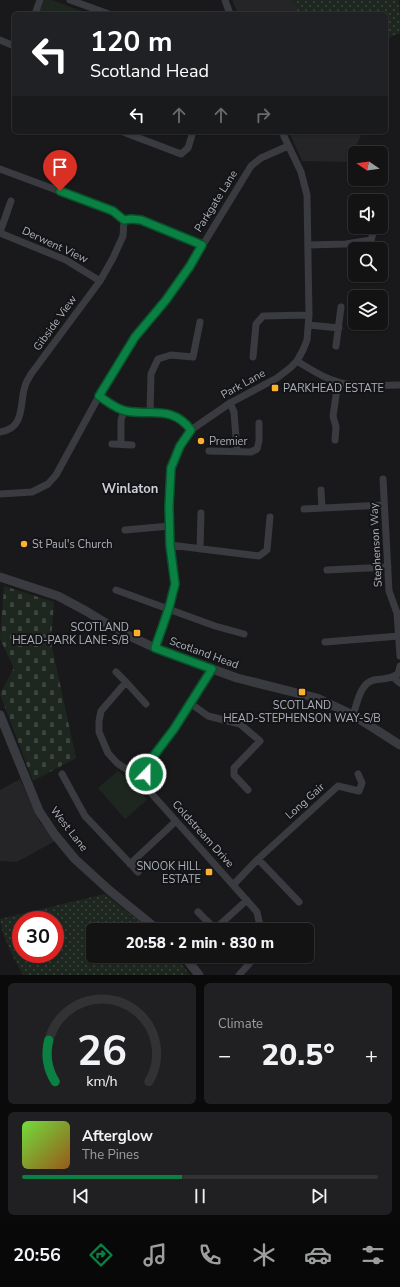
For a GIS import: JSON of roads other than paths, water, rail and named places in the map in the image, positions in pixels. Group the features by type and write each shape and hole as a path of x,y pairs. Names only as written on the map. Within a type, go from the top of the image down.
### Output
{"street":[{"path":"36,12 40,0"},
{"path":"70,0 95,12"},
{"path":"225,0 229,12"},
{"path":"0,40 12,45"},
{"path":"128,134 181,154 188,148 192,134"},
{"name":"Park Lane","path":"155,648 169,608 175,584 170,545 169,506 171,468 180,446 191,430 230,403 277,378 296,361 305,345 309,325 306,195 301,172 283,134"},
{"name":"Parkgate Lane","path":"0,494 32,492 48,484 56,475 99,396 135,337 166,300 190,266 251,166 261,158 288,146"},
{"path":"0,169 113,211 124,220 141,220 202,245"},
{"name":"Derwent View","path":"11,201 0,232 66,260 100,281"},
{"name":"Gibside View","path":"0,432 14,426 20,417 25,386 31,374 100,281 123,236 124,220"},
{"path":"308,245 346,244 371,240 373,234"},
{"path":"336,346 341,307"},
{"path":"253,357 256,324 263,316 309,315"},
{"path":"150,413 151,374 158,359 171,355 193,357 200,322"},
{"path":"309,325 339,328"},
{"path":"296,361 323,376 350,385 400,385"},
{"path":"335,440 336,427 332,416 338,382"},
{"path":"99,396 124,411 174,415 185,421 191,430"},
{"path":"230,403 234,412 237,451"},
{"path":"121,444 121,420 124,411"},
{"path":"209,451 251,452 257,449 259,441 259,423"},
{"path":"112,444 132,445"},
{"name":"Stephenson Way","path":"383,479 389,591 397,613 400,656"},
{"path":"321,490 322,508"},
{"path":"304,510 384,505"},
{"path":"200,549 201,513"},
{"path":"170,545 259,556 267,550 270,517"},
{"path":"125,530 170,526"},
{"path":"326,570 388,566"},
{"name":"Scotland Head","path":"0,577 58,596 119,631 155,648 237,678 317,698 353,714 400,746"},
{"path":"116,590 215,626 244,634"},
{"path":"325,642 399,636"},
{"path":"353,714 363,687 372,680 393,678 398,674 400,666"},
{"path":"126,682 101,711 99,721 100,732 108,753 117,763 129,771 146,774 149,762 174,729 212,669"},
{"path":"116,672 146,704"},
{"path":"393,678 400,683"},
{"path":"190,704 208,716 240,724 260,741 234,768 234,775 248,790"},
{"name":"West Lane","path":"0,714 39,811 55,835 80,864 149,923"},
{"path":"62,774 85,816 138,872"},
{"name":"Coldstream Drive","path":"146,774 146,781 151,792 234,884 257,912 259,923"},
{"name":"Long Gair","path":"234,884 258,859 338,786 359,791 362,783 358,774"},
{"path":"130,864 176,821"},
{"path":"258,859 299,902"},
{"path":"198,912 215,929 247,900"},
{"path":"190,963 199,975"},
{"path":"239,975 250,963"}],"place":[{"name":"PARKHEAD ESTATE","path":"275,388"},
{"name":"Premier","path":"201,441"},
{"name":"St Paul's Church","path":"24,544"},
{"name":"SCOTLAND HEAD-PARK LANE-S/B","path":"137,633"},
{"name":"SCOTLAND HEAD-STEPHENSON WAY-S/B","path":"302,692"},
{"name":"SNOOK HILL ESTATE","path":"209,872"}],"district":[{"name":"Winlaton","path":"130,489"}]}
